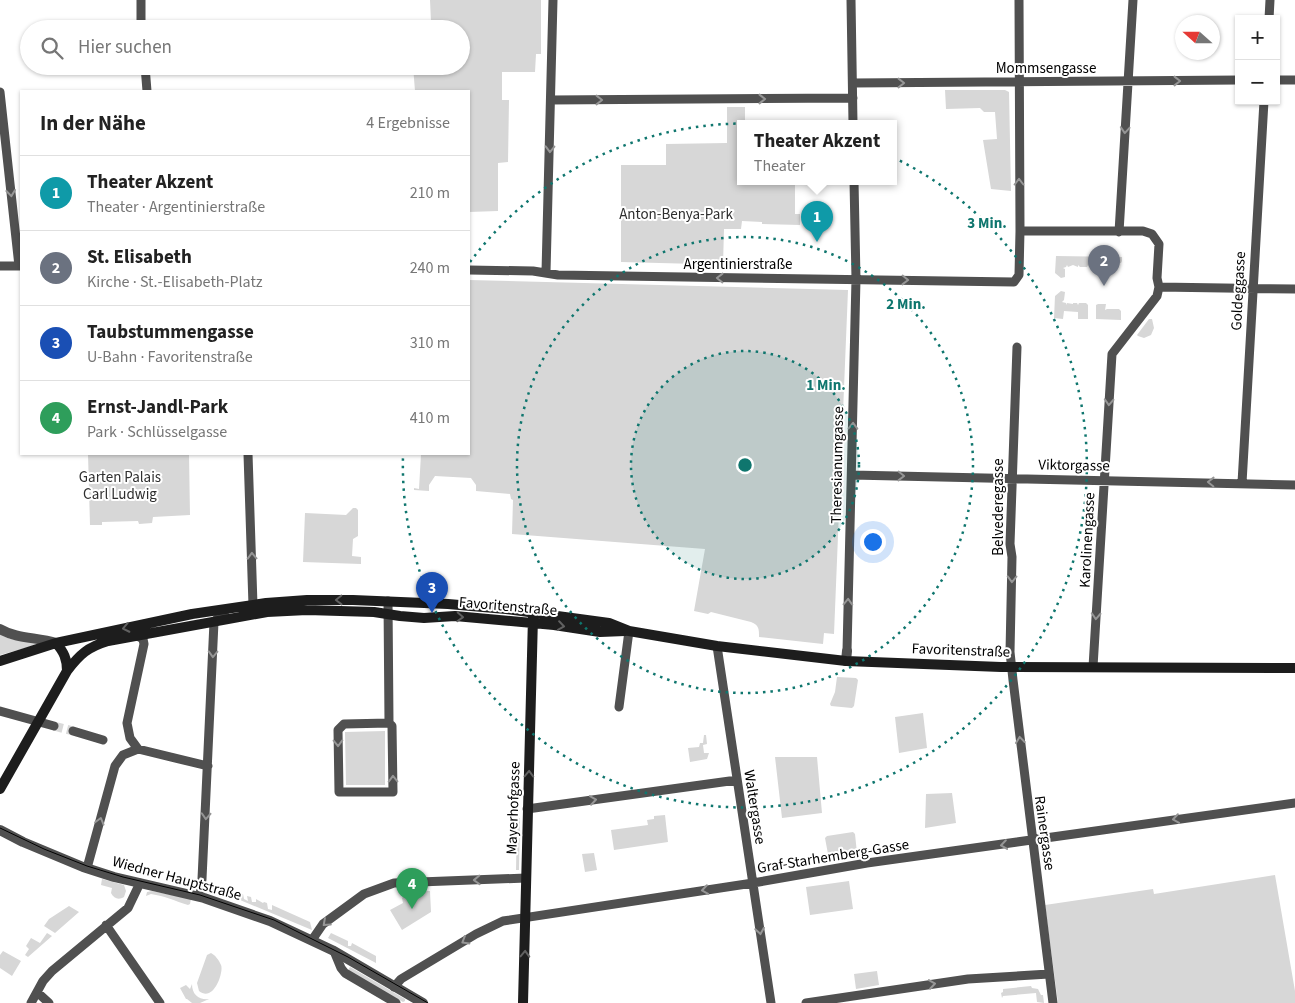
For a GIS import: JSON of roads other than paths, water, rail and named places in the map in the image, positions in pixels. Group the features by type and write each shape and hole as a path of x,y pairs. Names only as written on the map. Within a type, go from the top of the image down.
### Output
{"main road":[{"name":"Favoritenstraße","path":"0,662 56,643 192,614 253,605 307,600 388,601 496,608 600,632 629,631 717,646 846,656 1012,667 1295,668"},
{"name":"Favoritenstraße","path":"0,789 67,671 81,654 93,646 108,641 267,612 307,610 352,611 424,618 455,616 533,618"},
{"name":"Mayerhofgasse","path":"523,1003 533,618"},
{"path":"56,643 64,652 67,661 67,671"}],"street":[{"path":"141,0 141,20"},
{"path":"546,272 552,0"},
{"path":"851,0 853,120"},
{"path":"1019,0 1020,231 1146,232 1152,234 1158,240 1160,247 1157,278 1159,287 1295,289"},
{"path":"1119,232 1133,0"},
{"path":"1269,15 1270,0"},
{"path":"145,75 147,90"},
{"name":"Mommsengasse","path":"852,83 1235,80"},
{"path":"1280,80 1295,80"},
{"path":"0,92 20,266 0,266"},
{"path":"551,100 853,98"},
{"name":"Goldeggasse","path":"1242,483 1264,105"},
{"name":"Theresianumgasse","path":"846,656 856,279 854,185"},
{"name":"Argentinierstraße","path":"470,270 546,272 568,275 1014,282 1019,275 1020,231"},
{"name":"Karolinengasse","path":"1093,667 1112,354 1155,298 1159,287"},
{"name":"Belvederegasse","path":"1012,667 1010,652 1012,556 1010,544 1017,346"},
{"path":"248,455 253,605"},
{"name":"Viktorgasse","path":"852,475 1295,485"},
{"path":"388,601 389,723 392,726 393,792 339,792 338,730 344,724 389,723"},
{"name":"Favoritenstraße","path":"236,618 253,605"},
{"path":"200,896 214,622 226,610"},
{"name":"Favoritenstraße","path":"0,629 16,636 42,638 56,643"},
{"path":"619,707 629,631"},
{"path":"136,635 142,639 144,644 127,724 130,738 138,749"},
{"name":"Waltergasse","path":"717,646 770,1003"},
{"name":"Rainergasse","path":"1012,667 1053,1003"},
{"path":"0,711 54,726"},
{"path":"73,731 103,740"},
{"path":"86,868 115,766 123,755 138,749 208,766"},
{"path":"528,809 737,780"},
{"name":"Graf-Starhemberg-Gasse","path":"394,987 401,979 503,920 867,864 1295,803"},
{"name":"Wiedner Hauptstraße","path":"0,830 23,842 86,868 140,883 200,896 252,914 334,951 416,1001"},
{"path":"312,940 323,924 364,894 394,883 526,878"},
{"path":"31,1003 49,973 128,908 140,883"},
{"path":"106,925 160,1003"},
{"path":"334,951 345,974 396,1003"},
{"path":"806,1003 968,979 1049,974"},
{"path":"36,992 49,1003"}],"tunnel":[{"path":"54,726 73,731"}],"tram line":[{"path":"0,828 44,849 87,866 123,877 200,895 274,920 348,957 428,1003"}],"place":[{"name":"Theater Akzent","path":"817,242"},
{"name":"St. Elisabeth","path":"1104,286"},
{"name":"Taubstummengasse","path":"432,613"},
{"name":"Ernst-Jandl-Park","path":"412,909"}],"park label":[{"name":"Anton-Benya-Park","path":"676,214"},
{"name":"Garten Palais Carl Ludwig","path":"120,486"}]}
